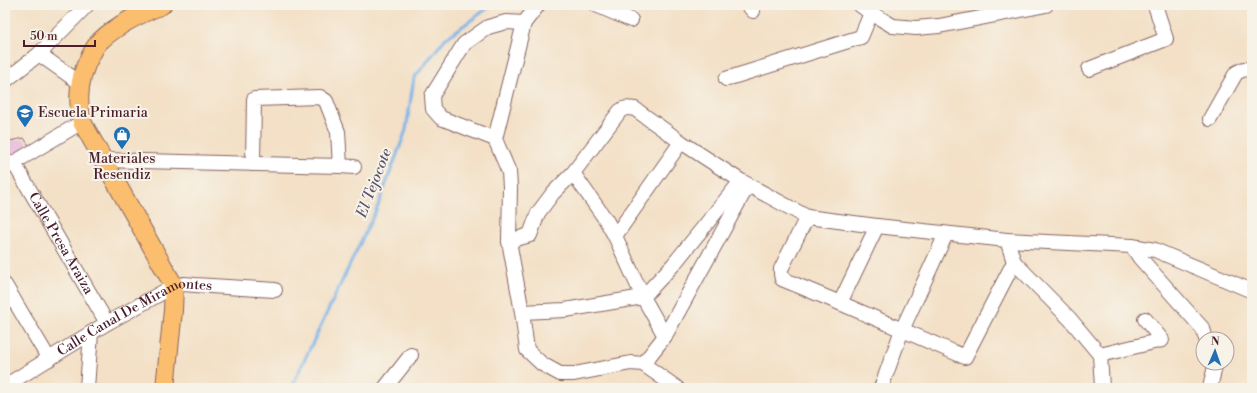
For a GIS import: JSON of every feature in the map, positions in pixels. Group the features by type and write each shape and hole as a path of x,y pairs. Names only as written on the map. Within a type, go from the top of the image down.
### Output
{"main road":[{"path":"162,5 144,12 120,25 99,42 85,64 78,97 82,122 174,286 165,388"}],"street":[{"path":"5,81 39,54 86,5"},
{"path":"538,5 524,23 494,139 509,172 509,241 522,312 527,350 542,364 560,374 574,374 631,363 643,364 677,388"},
{"path":"596,5 631,20"},
{"path":"726,79 861,37 868,8 893,26 916,28 939,26 1046,5"},
{"path":"1089,69 1166,39 1155,5"},
{"path":"494,139 441,118 433,109 432,96 464,44 488,27 506,22 524,23"},
{"path":"39,54 80,83"},
{"path":"1210,119 1236,73 1248,69"},
{"path":"102,160 253,164 347,166 338,132 326,101 320,97 254,99 253,164"},
{"path":"509,241 530,235 538,214 553,193 574,173 620,112 624,108 628,108 635,109 681,142 745,183 807,217 1007,240 1132,246 1155,250 1252,292"},
{"path":"10,166 82,122"},
{"path":"615,236 681,142"},
{"name":"Calle Presa Araiza","path":"10,166 107,323"},
{"path":"574,173 615,236 643,297 665,336"},
{"path":"522,312 565,310 643,297 745,183"},
{"path":"643,364 665,336 745,183"},
{"path":"807,217 781,269 782,279 965,358 1014,262"},
{"path":"840,303 877,226"},
{"path":"881,388 902,330 946,234"},
{"path":"1007,240 1014,262 1070,319 1100,355 1101,388"},
{"path":"1132,246 1140,258 1204,331"},
{"path":"5,285 49,359"},
{"name":"Calle Canal De Miramontes","path":"11,384 107,323 174,286 195,285 275,290"},
{"path":"1100,355 1162,340 1145,319"},
{"path":"86,388 91,333"},
{"path":"385,388 411,355"},
{"path":"1210,388 1214,371"}],"building":[{"path":"24,138 30,147 5,162 5,142"}],"waterway":[{"name":"El Tejocote","path":"291,388 377,208 406,130 414,78 445,39 492,5"}],"place":[{"name":"Escuela Primaria","path":"25,128"},
{"name":"Materiales Resendiz","path":"122,150"}]}
